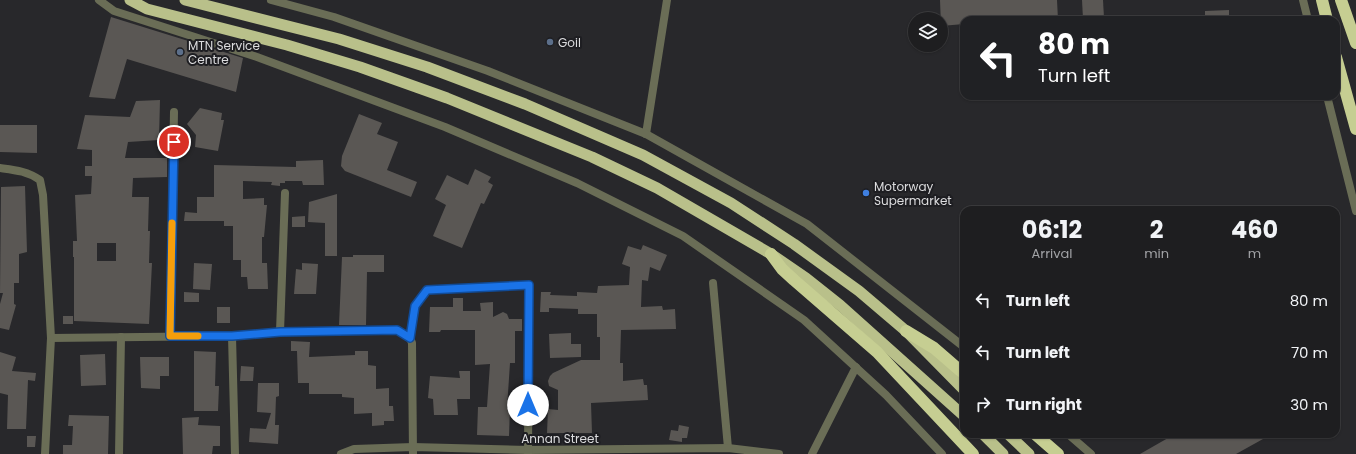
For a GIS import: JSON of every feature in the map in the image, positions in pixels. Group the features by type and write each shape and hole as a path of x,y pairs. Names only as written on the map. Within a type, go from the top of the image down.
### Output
{"highway":[{"path":"130,0 147,9 287,45 360,67 447,98 592,157 657,188 771,254 840,305 960,412"},
{"path":"184,0 339,39 427,67 525,104 643,155 731,203 794,244 859,291 906,331 960,386"},
{"path":"1322,0 1326,16"},
{"path":"1341,0 1356,43"},
{"path":"1340,71 1356,129"},
{"path":"771,254 782,269 876,352 973,454"},
{"path":"906,331 934,348 960,371"},
{"path":"987,438 1004,454"},
{"path":"1012,438 1029,454"},
{"path":"1040,438 1058,454"}],"street":[{"path":"99,0 114,10 257,57 437,124 577,183 683,236 804,320 886,395 942,454"},
{"path":"271,0 334,17 488,70 646,134 807,224 960,344"},
{"path":"646,134 667,0"},
{"path":"1303,0 1307,16"},
{"path":"1328,100 1356,211"},
{"path":"170,336 174,112"},
{"path":"0,168 19,170 31,174 40,180 43,195 51,338 45,454"},
{"path":"280,332 285,194"},
{"path":"713,282 728,448"},
{"path":"413,451 412,343 410,338 415,306 427,290 529,285 528,452"},
{"path":"51,338 232,336 280,332 397,330 410,338"},
{"path":"232,336 235,454"},
{"path":"119,454 121,337"},
{"path":"812,454 856,367"},
{"path":"1073,438 1091,454"},
{"name":"Annan Street","path":"341,454 354,449 528,452 728,448 779,454"}],"building":[{"path":"940,0 1057,0 1058,16 960,16 960,24 948,25 948,12 940,12"},
{"path":"1082,0 1103,0 1104,16 1083,16"},
{"path":"1229,10 1229,16 1205,16 1205,11"},
{"path":"111,17 243,58 236,92 127,59 115,99 89,97"},
{"path":"160,100 159,140 128,142 125,158 167,158 167,177 133,178 132,197 149,197 149,263 152,263 149,324 74,321 73,241 77,241 75,195 91,194 92,176 85,176 85,166 92,166 92,150 77,149 85,115 130,117 136,101","holes":["97,243 116,243 116,261 97,261"]},
{"path":"200,108 222,113 221,120 224,120 218,151 195,147 196,135 187,124"},
{"path":"359,114 382,123 377,134 398,142 387,170 417,182 411,197 345,171 341,166 342,156"},
{"path":"0,125 37,125 37,153 0,152"},
{"path":"323,160 324,185 303,185 302,181 285,181 285,183 280,183 280,186 271,185 272,182 243,181 243,199 264,198 264,205 267,205 264,237 262,237 262,263 267,263 268,289 248,289 247,277 241,277 241,260 233,260 233,226 224,226 224,221 184,221 185,212 197,213 197,197 214,197 214,165 296,167 296,161"},
{"path":"475,169 491,177 488,182 493,185 484,204 481,203 462,248 433,236 446,205 435,199 447,175 468,185"},
{"path":"25,186 27,252 19,254 19,283 14,283 14,304 16,305 9,330 0,328 0,304 3,293 0,293 1,187"},
{"path":"337,194 337,256 325,256 325,223 308,222 309,202"},
{"path":"305,216 305,227 292,227 292,217"},
{"path":"643,245 667,255 660,271 650,267 648,281 642,280 641,307 662,306 663,310 675,309 676,329 621,330 620,363 623,363 623,381 643,379 644,385 647,385 648,400 591,403 592,433 547,433 548,409 558,410 558,390 549,386 548,381 550,376 553,373 581,360 600,360 600,337 597,337 597,314 578,314 578,309 549,308 549,312 540,312 541,292 551,292 550,295 577,296 577,292 597,293 598,286 629,285 630,267 622,264 628,246 641,250"},
{"path":"353,255 384,255 384,272 367,272 366,325 339,325 342,257 353,257"},
{"path":"194,263 212,264 210,290 193,289"},
{"path":"302,263 318,264 316,294 294,294 296,269 302,270"},
{"path":"184,292 199,293 199,302 184,302"},
{"path":"453,298 463,298 463,311 481,311 480,303 493,302 493,317 503,312 507,314 509,319 522,319 522,331 515,331 515,363 510,363 507,408 510,408 509,436 477,435 478,407 487,407 490,364 475,365 475,330 441,330 440,332 429,332 430,307 453,307"},
{"path":"217,307 230,307 230,323 217,323"},
{"path":"63,316 73,316 73,324 63,324"},
{"path":"571,333 571,344 581,344 581,357 550,358 549,334"},
{"path":"291,341 310,342 309,357 355,355 355,351 368,351 368,365 376,366 376,389 389,388 389,406 393,406 394,421 384,421 384,425 372,426 372,413 354,414 354,398 342,397 342,394 309,394 309,383 298,383 297,351 291,351"},
{"path":"194,351 216,352 215,386 219,386 218,411 194,411"},
{"path":"0,352 16,357 12,371 36,373 35,381 28,380 26,429 7,429 8,395 0,393"},
{"path":"105,354 106,385 81,386 80,355"},
{"path":"140,357 169,357 169,376 160,376 160,389 141,388"},
{"path":"241,366 254,367 253,381 240,381"},
{"path":"459,371 470,371 470,399 457,399 458,415 434,415 433,399 428,398 430,376 460,378"},
{"path":"258,383 279,383 279,396 276,397 275,425 279,425 278,444 249,442 250,428 266,429 271,413 257,412"},
{"path":"69,415 109,416 108,454 63,454 63,445 72,445 73,426 68,426"},
{"path":"199,417 198,425 220,426 220,446 213,446 212,454 183,454 182,418"},
{"path":"679,425 689,427 687,438 682,438 682,442 669,440 671,430 678,431"},
{"path":"27,436 36,436 35,447 27,447"},
{"path":"1168,438 1265,438 1236,454 1140,454"}],"slow traffic":[{"path":"172,223 170,336 198,336"}],"place":[{"name":"Goil","path":"550,42"},
{"name":"MTN Service Centre","path":"180,52"},
{"name":"Motorway Supermarket","path":"866,193"}],"route":[{"path":"174,142 170,336 232,336 280,332 397,330 410,338 415,306 427,290 529,285 528,405"}]}
